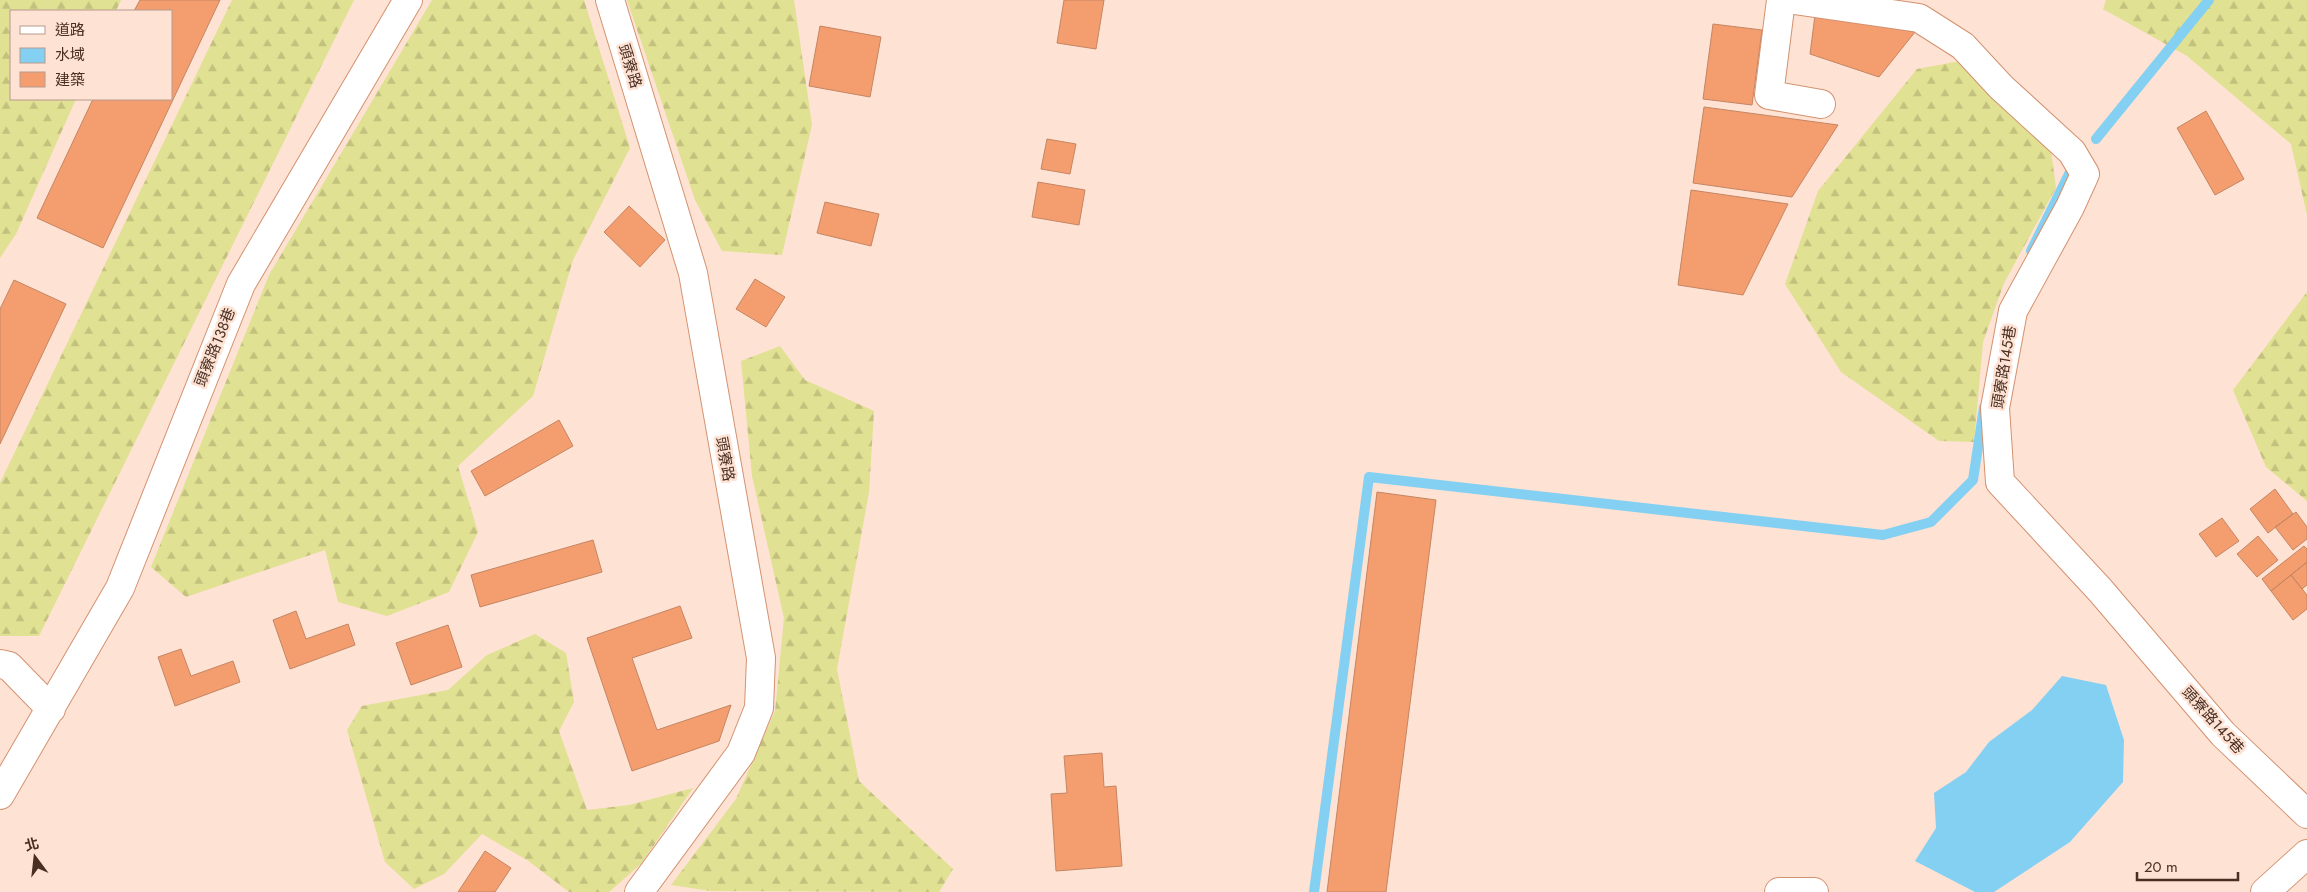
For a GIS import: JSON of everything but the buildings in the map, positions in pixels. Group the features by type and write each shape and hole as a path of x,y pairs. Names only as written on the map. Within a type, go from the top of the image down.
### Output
{"street":[{"name":"頭寮路138巷","path":"0,795 120,588 240,284 408,0"},
{"name":"頭寮路","path":"610,0 693,274 761,658 759,708 741,753 639,892"},
{"path":"1781,0 1769,95 1821,104"},
{"name":"頭寮路145巷","path":"1794,0 1919,18 1963,46 2001,87 2072,152 2085,174 2070,207 2013,311 1995,408 2000,482 2100,590 2223,734 2307,814"},
{"path":"0,664 9,666 51,709"},
{"path":"2265,892 2307,854"},
{"path":"1779,892 1814,892"}],"green space":[{"path":"0,0 121,0 116,10 10,10 10,100 76,100 16,234 0,258"},
{"path":"232,0 354,0 39,636 0,636 0,483"},
{"path":"432,0 584,0 630,148 573,260 533,396 458,466 478,532 449,592 387,616 338,602 325,550 186,597 151,567 269,275"},
{"path":"627,0 794,0 812,125 782,255 722,251 695,200"},
{"path":"2106,0 2307,0 2307,215 2291,144 2187,56 2103,9"},
{"path":"1960,61 2051,151 2056,188 2004,283 1983,342 1974,442 1939,441 1841,372 1785,284 1818,191 1917,69"},
{"path":"2307,292 2307,501 2266,467 2233,390"},
{"path":"780,346 805,380 874,411 869,492 837,669 859,781 953,869 939,892 711,891 671,885 736,799 775,711 784,618 752,476 741,361"},
{"path":"535,634 566,653 574,702 559,731 587,810 629,805 693,788 641,864 609,892 569,892 527,860 482,834 444,874 414,889 385,862 347,730 362,706 448,690 487,655"}],"water":[{"path":"2062,676 2106,685 2124,740 2123,782 2070,842 1994,892 1975,892 1915,861 1936,828 1934,793 1966,772 1989,742 2032,710"}],"waterway":[{"path":"2096,139 2209,0"},
{"path":"2031,251 2072,168"},
{"path":"1314,892 1369,477 1883,535 1931,522 1973,480 1984,407"}]}
